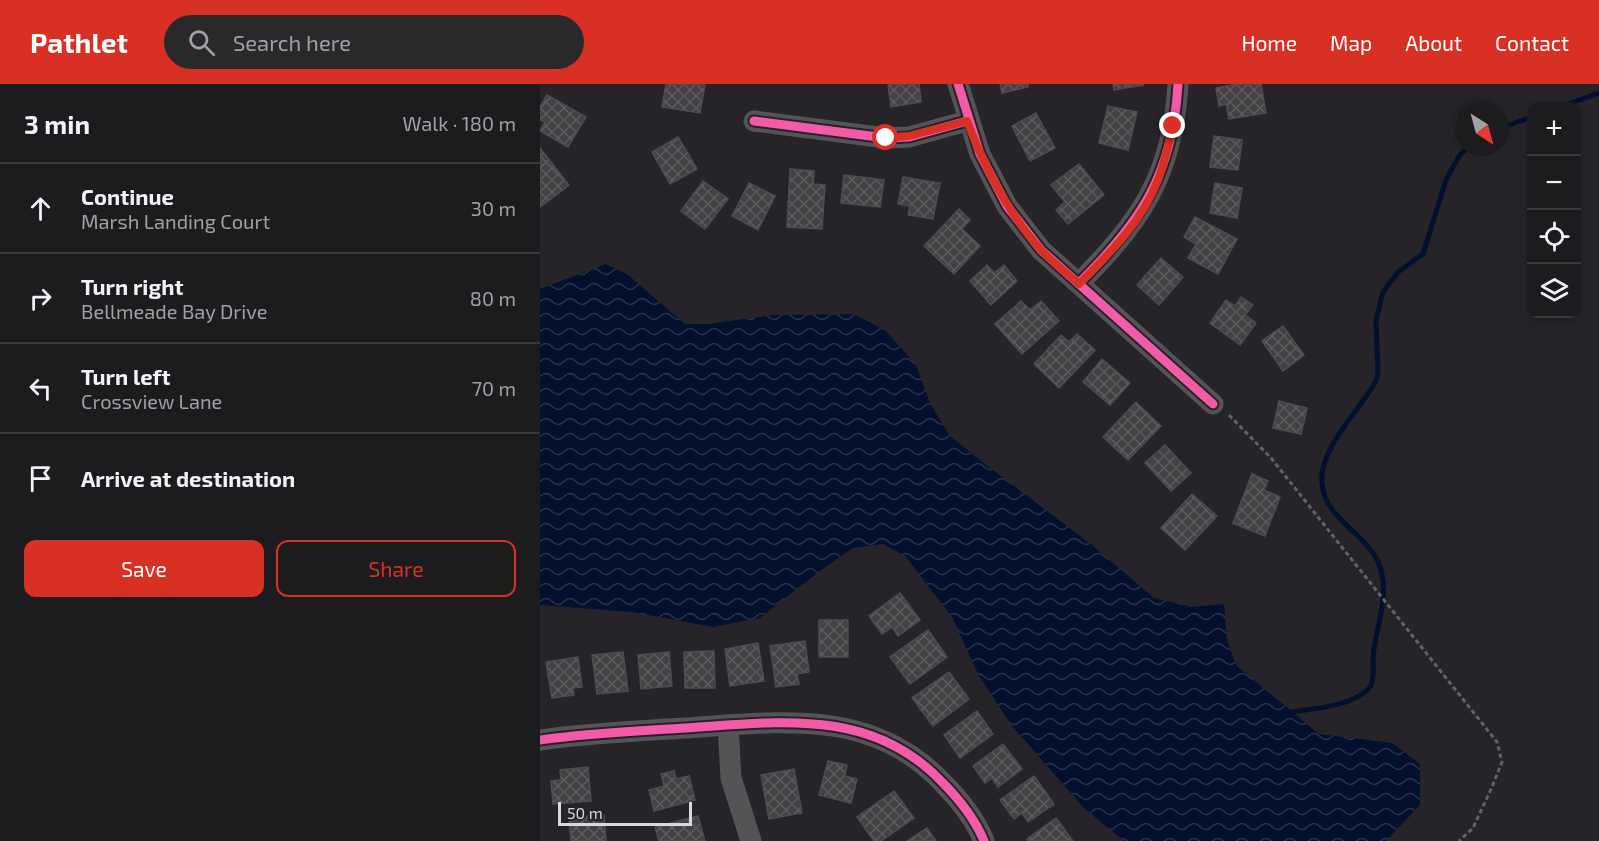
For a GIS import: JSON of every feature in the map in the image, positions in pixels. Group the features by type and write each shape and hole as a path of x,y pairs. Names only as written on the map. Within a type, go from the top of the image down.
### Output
{"street":[{"path":"958,84 967,121 980,154 1007,206 1041,250 1213,404"},
{"path":"1079,284 1127,233 1151,196 1159,178 1173,126 1178,84"},
{"path":"754,122 886,138 909,136 967,121"},
{"path":"540,740 728,725 812,722 847,728 884,740 932,771 960,801 984,841"},
{"path":"728,725 731,778 751,841"}],"path":[{"path":"1213,404 1237,420 1271,458 1497,742 1502,762 1473,828 1459,841"}],"water":[{"path":"606,264 627,274 685,324 707,324 773,315 854,314 886,331 916,365 930,403 950,436 1092,545 1154,598 1192,607 1224,604 1227,640 1236,665 1319,734 1392,743 1420,764 1420,805 1386,841 1124,841 1084,808 1012,726 979,676 952,617 905,556 883,544 853,548 760,618 713,627 632,612 540,605 540,289"}],"building":[{"path":"666,84 705,85 700,113 662,107"},
{"path":"888,84 919,84 921,102 891,107"},
{"path":"1000,84 1028,84 1028,87 1002,93"},
{"path":"1113,84 1143,84 1143,85 1114,90"},
{"path":"1237,84 1261,84 1266,113 1229,119 1226,104 1219,106 1216,88"},
{"path":"547,95 586,117 568,147 540,131 545,122 540,120 540,107"},
{"path":"1108,106 1137,112 1128,150 1099,143"},
{"path":"1036,113 1055,148 1030,161 1012,126"},
{"path":"1214,136 1242,140 1238,170 1210,167"},
{"path":"678,137 697,169 670,184 652,152"},
{"path":"540,148 569,185 540,207"},
{"path":"1079,164 1104,195 1068,224 1056,210 1065,202 1051,185"},
{"path":"790,169 814,171 813,184 825,185 822,229 787,227"},
{"path":"844,175 884,180 880,207 841,203"},
{"path":"903,177 940,183 933,219 908,215 910,206 898,204"},
{"path":"703,181 728,199 705,229 681,211"},
{"path":"749,183 775,196 758,230 732,216"},
{"path":"1215,183 1242,188 1237,218 1210,213"},
{"path":"959,209 970,220 962,229 980,246 954,274 924,246"},
{"path":"1195,217 1237,239 1218,274 1188,258 1196,244 1184,237"},
{"path":"1161,258 1183,277 1159,305 1137,285"},
{"path":"987,265 994,273 1004,265 1017,281 991,305 970,281"},
{"path":"1241,297 1253,305 1245,315 1256,323 1240,345 1210,323 1226,300 1235,306"},
{"path":"1021,301 1030,310 1041,301 1059,321 1022,354 995,324"},
{"path":"1283,326 1304,355 1283,371 1262,341"},
{"path":"1077,334 1095,350 1059,388 1034,364 1061,335 1069,342"},
{"path":"1102,359 1130,383 1110,405 1083,382"},
{"path":"1279,401 1307,408 1301,434 1273,428"},
{"path":"1136,402 1161,426 1128,460 1103,437"},
{"path":"1165,445 1191,473 1171,491 1145,463"},
{"path":"1252,474 1268,481 1264,490 1280,497 1265,536 1233,523"},
{"path":"1192,494 1217,516 1185,550 1161,528"},
{"path":"900,593 920,620 898,636 892,627 882,634 869,616"},
{"path":"819,620 848,620 848,657 819,657"},
{"path":"928,630 947,657 910,684 890,657"},
{"path":"805,641 809,672 797,674 799,684 776,687 770,646"},
{"path":"758,643 764,681 730,686 725,649"},
{"path":"714,651 715,688 685,688 684,652"},
{"path":"623,652 628,691 597,694 592,655"},
{"path":"669,652 672,686 641,689 638,655"},
{"path":"578,657 582,687 573,688 574,695 552,698 546,662"},
{"path":"949,672 969,699 933,726 912,698"},
{"path":"977,711 993,734 960,758 944,735"},
{"path":"1003,744 1022,769 998,787 992,778 985,783 973,766"},
{"path":"828,761 847,765 845,776 857,779 851,803 819,795"},
{"path":"588,767 591,801 553,804 551,781 561,780 560,770"},
{"path":"794,769 802,813 769,819 761,775"},
{"path":"674,771 676,779 689,776 695,800 654,811 649,790 664,786 661,774"},
{"path":"1034,776 1054,804 1028,822 1022,813 1014,819 1000,800"},
{"path":"894,791 914,818 881,841 874,841 857,817"},
{"path":"604,815 606,841 571,841 569,818"},
{"path":"698,816 705,841 659,841 655,827"},
{"path":"1056,818 1073,841 1028,841 1027,839"},
{"path":"927,828 936,841 907,841"}],"waterway":[{"path":"1573,102 1599,93"},
{"path":"1509,125 1527,119"},
{"path":"1287,713 1328,707 1347,701 1365,692 1371,683 1373,654 1382,607 1382,575 1373,553 1330,507 1322,484 1323,471 1326,457 1333,444 1376,381 1378,373 1376,320 1383,292 1398,272 1423,254 1446,180 1459,156"}],"cycle path":[{"path":"958,84 980,154 1007,206 1041,250 1213,404"},
{"path":"1079,283 1120,239 1150,194 1169,144 1178,84"},
{"path":"754,121 886,138 909,137 967,121"},
{"path":"540,740 612,732 754,723 822,725 854,730 885,741 914,758 942,782 960,802 984,841"}],"route":[{"path":"886,138 909,136 967,121 980,154 1007,206 1041,250 1079,284 1127,233 1151,196 1159,178 1173,126"}]}
